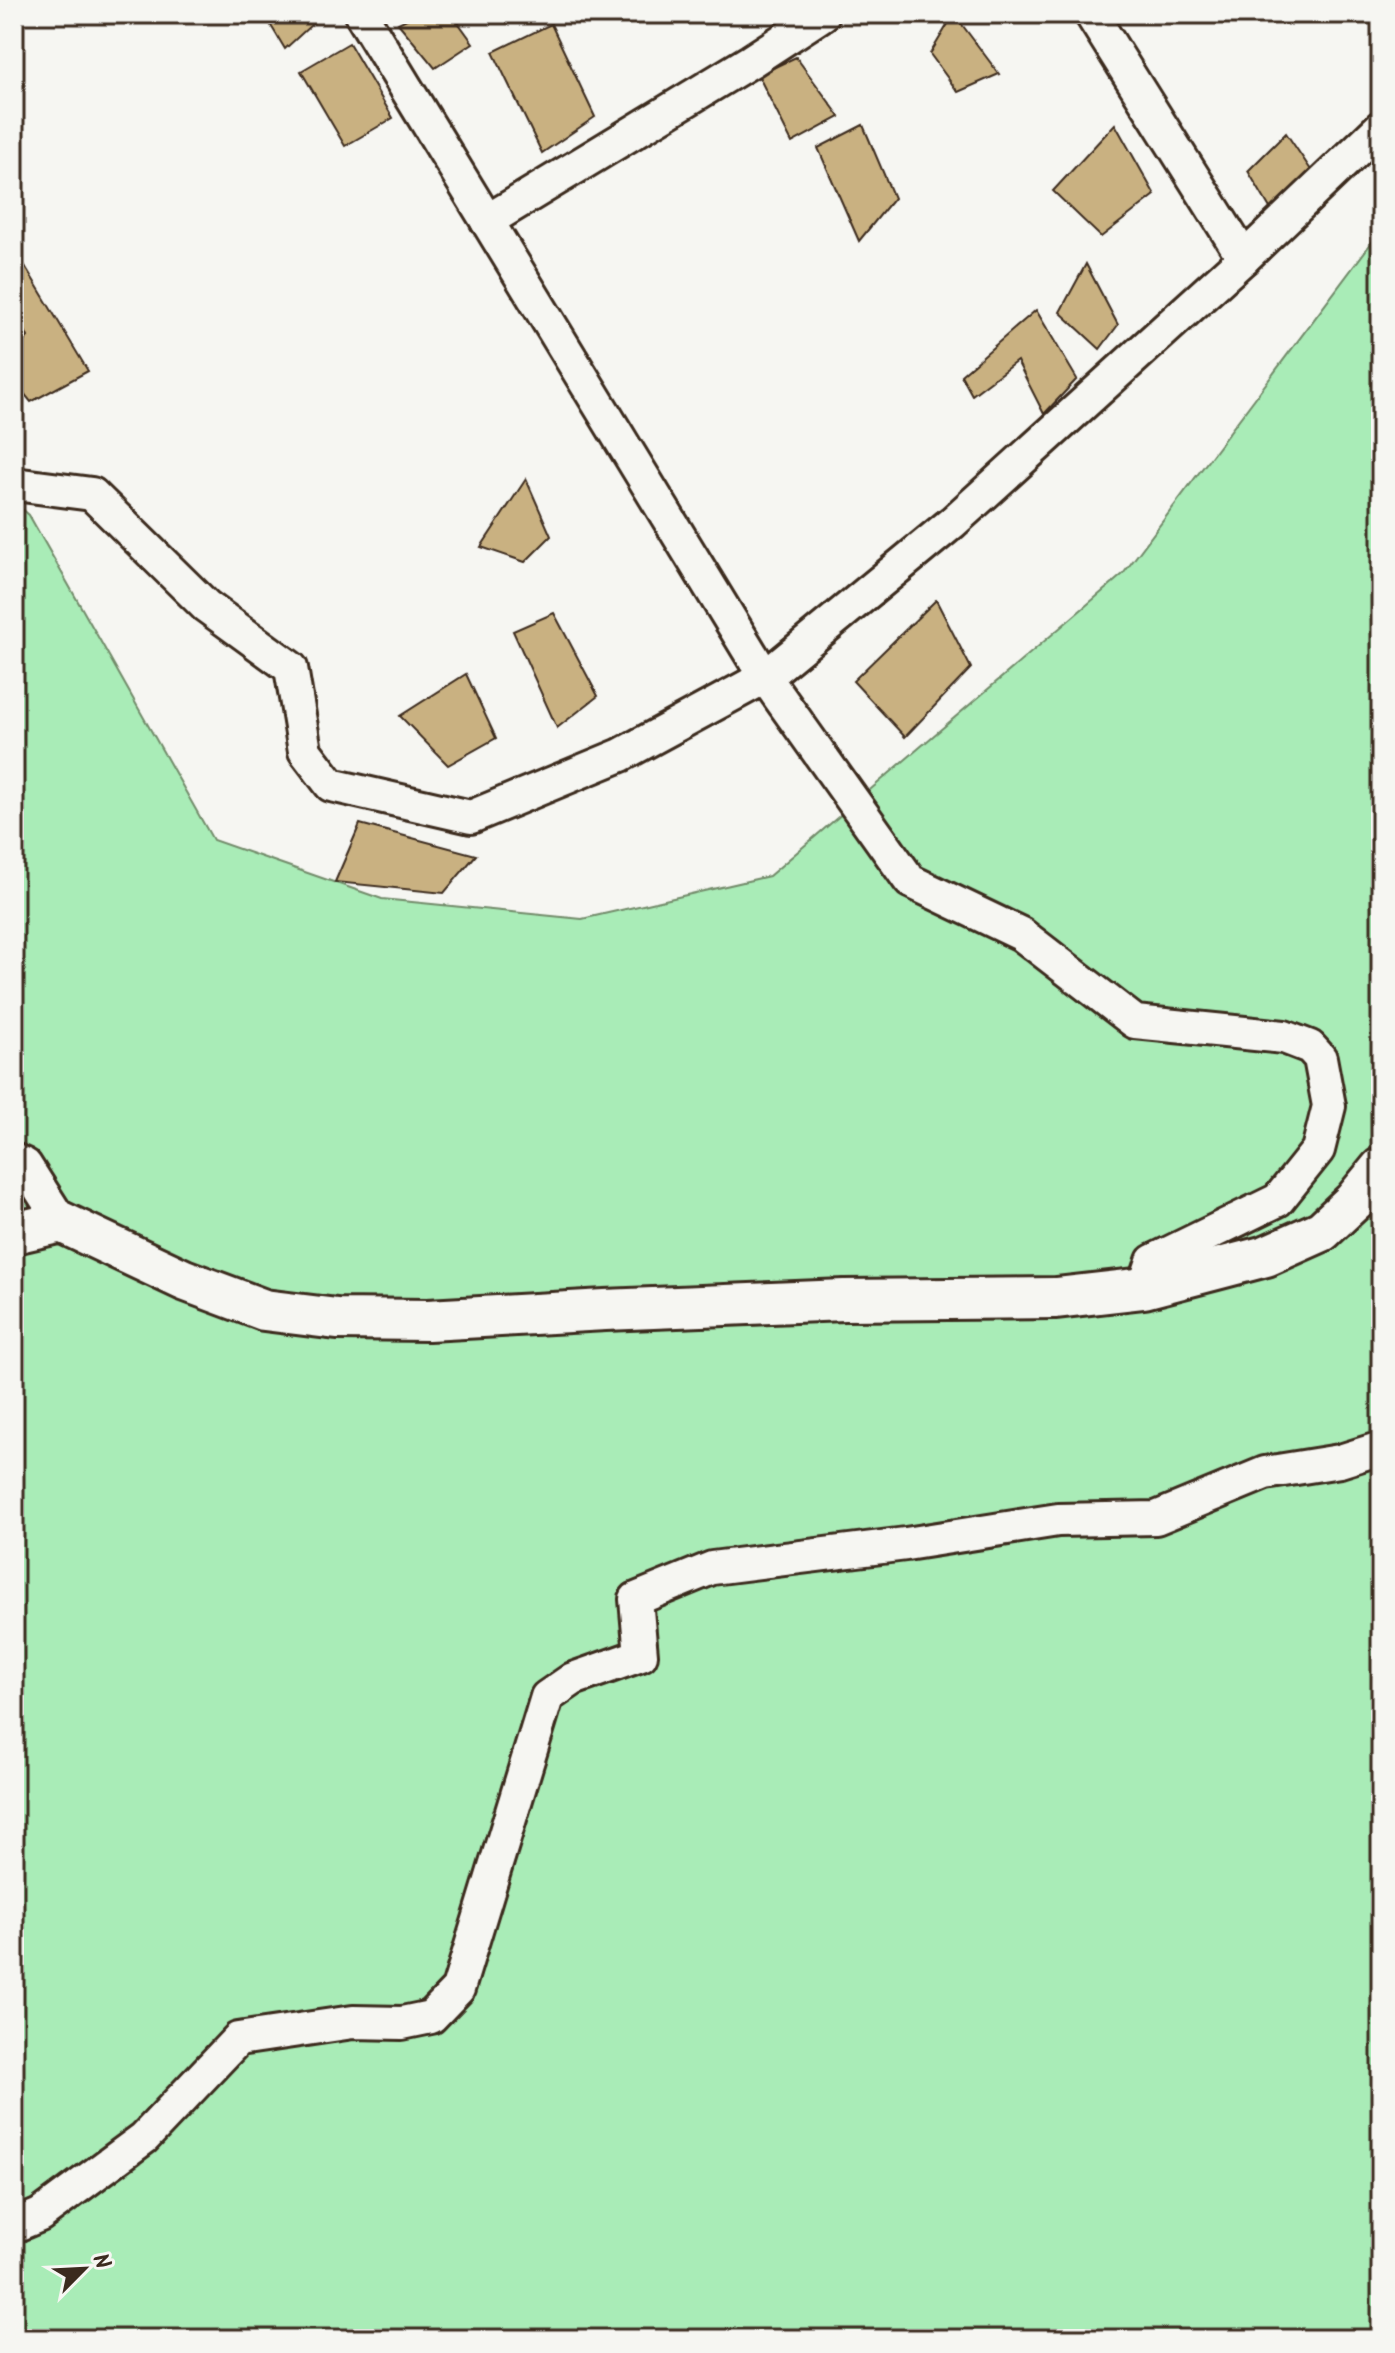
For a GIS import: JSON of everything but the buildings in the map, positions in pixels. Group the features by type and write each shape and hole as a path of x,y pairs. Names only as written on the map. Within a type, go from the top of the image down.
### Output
{"street":[{"path":"361,14 765,677 910,881 1021,934 1135,1022 1284,1037 1310,1047 1320,1058 1329,1106 1318,1150 1278,1200 1153,1261 1144,1288"},
{"path":"487,221 823,14"},
{"path":"1091,14 1244,258"},
{"path":"14,484 92,494 206,606 291,668 305,751 331,785 471,817 621,755 765,677 953,522 1244,258 1381,127"},
{"path":"14,1160 25,1165 61,1222 184,1280 264,1310 337,1319 428,1320 844,1300 1056,1298 1144,1288 1266,1256 1322,1231 1354,1201 1381,1168"},
{"path":"14,1233 61,1222"},
{"path":"14,2226 40,2215 144,2138 238,2039 353,2022 402,2023 431,2017 458,1989 547,1697 573,1679 641,1655 636,1599 712,1568 906,1544 1058,1520 1156,1518 1265,1473 1340,1461 1381,1448"}],"green space":[{"path":"1381,230 1381,2339 14,2339 14,502 29,515 213,840 382,899 582,919 769,876 1123,574"}]}
